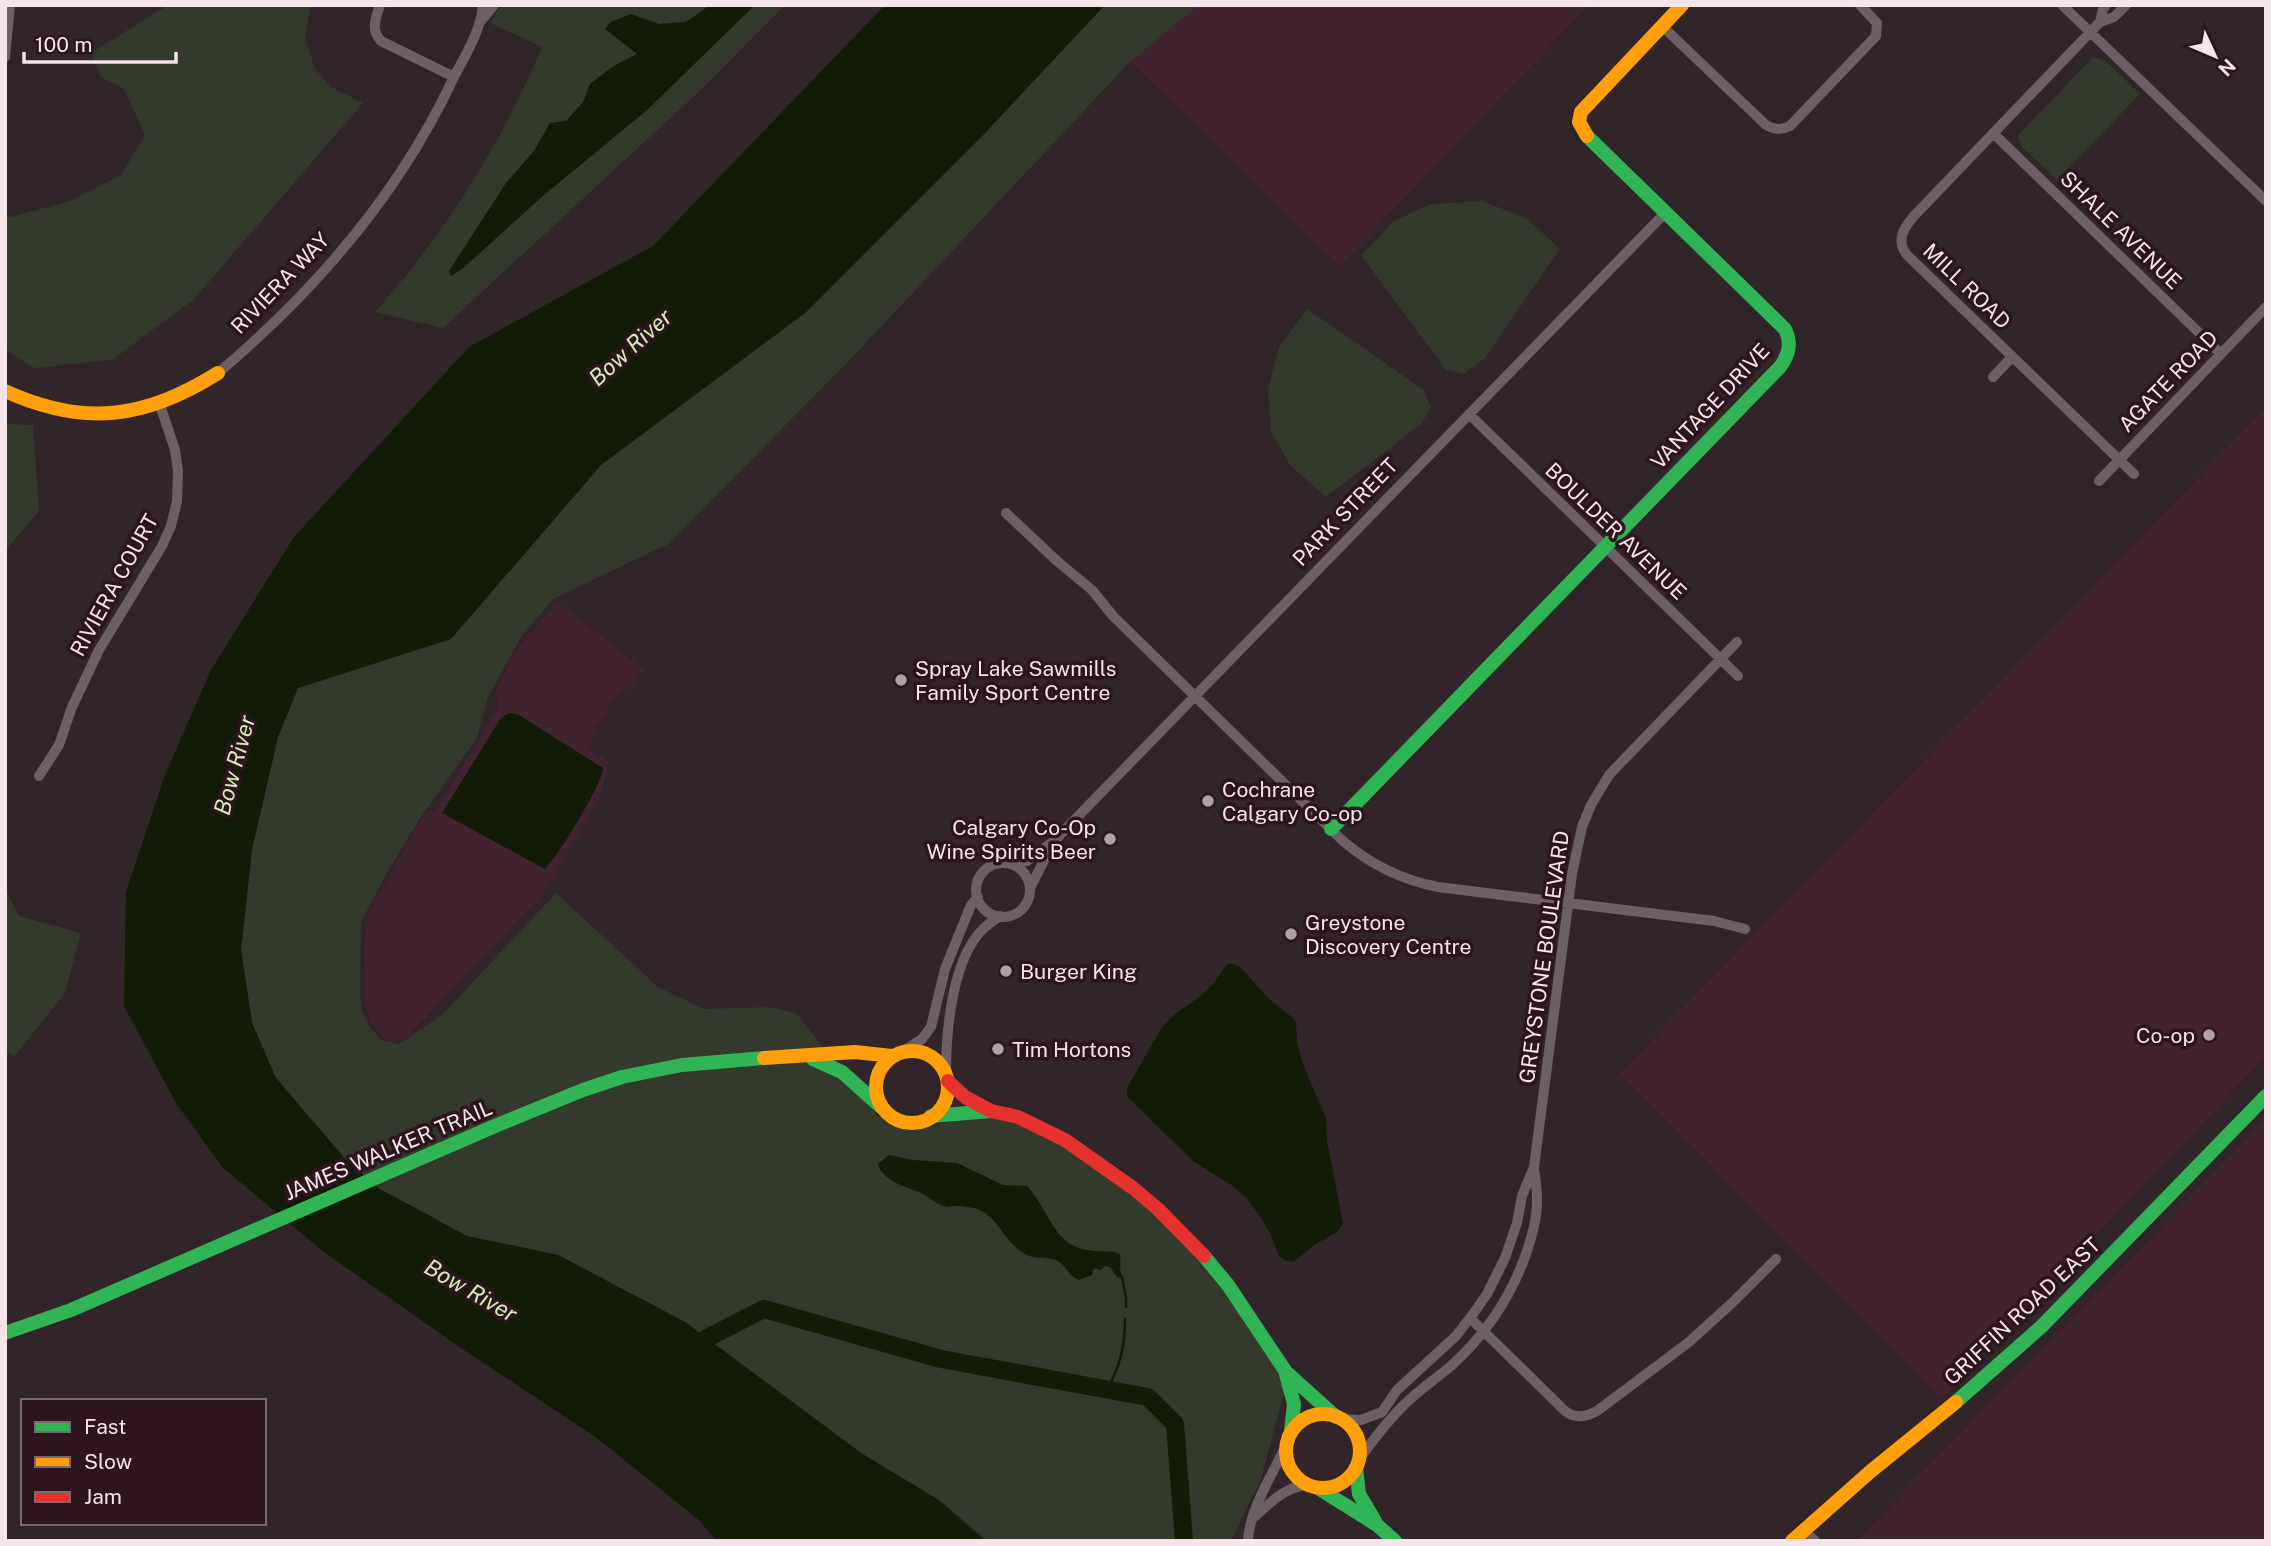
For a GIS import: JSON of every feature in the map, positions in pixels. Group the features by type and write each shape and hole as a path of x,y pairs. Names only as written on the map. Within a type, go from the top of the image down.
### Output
{"main road":[{"name":"VANTAGE DRIVE","path":"1331,830 1780,367 1790,350 1790,337 1785,329 1586,135 1579,122 1585,107 1682,5"},
{"name":"RIVIERA WAY","path":"5,391 36,405 78,414 114,414 160,405 180,397 218,373"},
{"name":"JAMES WALKER TRAIL","path":"5,1333 71,1310 495,1126 622,1077 656,1069 731,1060 855,1052 897,1054"},
{"path":"947,1077 945,1100 939,1109 921,1121 901,1121 883,1109 877,1098 877,1076 883,1065 897,1054 925,1053 935,1060 965,1097 991,1111 1018,1117 1065,1139 1116,1174 1158,1209 1208,1260 1228,1285 1286,1372 1351,1427 1360,1449 1357,1464 1359,1494 1377,1525"},
{"name":"JAMES WALKER TRAIL","path":"801,1056 828,1062 836,1067 883,1109"},
{"name":"GRIFFIN ROAD EAST","path":"1792,1541 1810,1536 1871,1471 1949,1408 2042,1326 2266,1096"},
{"path":"931,1116 991,1111"},
{"path":"1286,1372 1294,1405 1291,1431 1286,1445 1290,1468 1297,1478 1377,1525 1395,1541"},
{"path":"1291,1431 1311,1416 1324,1414 1339,1418"},
{"path":"1312,1486 1329,1488 1340,1484 1350,1476 1357,1464"}],"street":[{"path":"5,57 10,5"},
{"path":"380,5 374,28 378,38 387,45 454,77"},
{"name":"RIVIERA WAY","path":"480,22 483,5"},
{"name":"RIVIERA WAY","path":"218,373 302,294 354,237 412,154 439,108 480,22 494,5"},
{"path":"1662,26 1766,125 1776,130 1790,126 1875,36 1877,23 1860,5"},
{"path":"2062,5 2266,201"},
{"name":"MILL ROAD","path":"2101,22 2102,9 2106,5"},
{"name":"MILL ROAD","path":"2126,5 2114,17 2101,22 1993,133 1913,217 1902,233 1901,241 1902,249 1907,255 2134,474"},
{"name":"SHALE AVENUE","path":"1993,133 2221,354"},
{"name":"PARK STREET","path":"1009,863 1027,861 1054,841 1666,212"},
{"name":"AGATE ROAD","path":"2099,481 2266,307"},
{"path":"1993,377 2012,357"},
{"name":"RIVIERA COURT","path":"39,776 57,750 82,684 99,650 171,527 177,501 178,471 175,450 160,405"},
{"name":"BOULDER AVENUE","path":"1469,414 1738,676"},
{"path":"1006,513 1092,590 1108,611 1331,830 1372,863 1414,882 1438,887 1714,921 1745,929"},
{"name":"GREYSTONE BOULEVARD","path":"1339,1418 1361,1420 1382,1412 1397,1390 1449,1342 1487,1294 1505,1258 1517,1223 1522,1196 1534,1167 1568,904 1579,837 1591,805 1600,788 1621,761 1737,642"},
{"name":"PARK STREET","path":"1030,888 1054,841"},
{"path":"1009,863 1018,867 1025,873 1030,888 1027,903 1013,915 1000,916 986,910 978,897 978,883 985,870 992,865 1009,863"},
{"path":"897,1054 922,1039 931,1027 945,969 971,905 978,897"},
{"path":"947,1077 949,1021 960,973 981,930 1000,916"},
{"name":"GREYSTONE BOULEVARD","path":"1357,1464 1397,1412 1454,1363 1483,1331 1510,1290 1528,1248 1539,1199 1534,1167"},
{"path":"1470,1318 1564,1411 1584,1417 1597,1411 1689,1342 1776,1259"},
{"path":"1248,1541 1252,1520 1286,1445"},
{"path":"1252,1520 1285,1491 1294,1487 1312,1486"}],"shaded area":[{"path":"168,5 311,5 305,38 315,69 331,87 363,103 194,299 112,360 33,368 5,349 5,216 11,217 70,201 121,175 145,135 124,89 101,77 91,53"},
{"path":"501,5 785,5 705,86 443,328 375,312 425,251 469,187 508,119 542,47 490,23"},
{"path":"1105,5 1198,5 1127,65 847,363 668,544 553,599 522,636 488,697 477,738 419,820 361,922 360,993 362,1011 369,1026 381,1040 399,1044 443,1014 556,893 658,987 704,1009 768,1007 796,1013 877,1116 920,1129 991,1111 1046,1129 1184,1235 1287,1382 1261,1479 1231,1541 988,1541 943,1503 861,1453 685,1322 558,1255 467,1236 378,1188 346,1160 276,1078 252,1023 241,950 252,849 278,737 298,688 451,639 601,465 805,313 983,135"},
{"path":"1198,5 1589,5 1340,266 1131,62"},
{"path":"2093,57 2106,61 2140,94 2057,180 2021,146 2018,135"},
{"path":"1482,201 1526,218 1560,249 1484,359 1464,374 1446,370 1361,255 1394,221 1431,204"},
{"path":"1307,309 1424,390 1431,408 1421,424 1326,497 1290,465 1271,431 1268,390 1279,347"},
{"path":"2266,408 2266,1056 1941,1399 1620,1073"},
{"path":"5,424 33,425 39,511 5,551"},
{"path":"561,605 645,670 629,688 606,704 610,707 591,735 594,737 588,747 609,762 599,801 545,891 404,1040 390,1041 380,1035 371,1022 365,1002 364,947 369,911 425,813 436,810 499,707 495,693 516,650 554,606"},
{"path":"5,888 19,916 81,933 65,993 14,1057 5,1048"},
{"path":"2266,1119 2266,1541 1856,1541"}],"water":[{"path":"710,5 755,5 646,111 451,276 449,271 506,183 534,151 550,123 566,121 583,102 590,84 612,67 637,54 605,29 611,22 631,14 659,24 686,22"},
{"name":"Bow River","path":"885,5 1105,5 983,135 805,313 601,465 451,639 298,688 278,737 252,849 241,950 252,1023 276,1078 346,1160 378,1188 467,1236 558,1255 685,1322 861,1453 939,1500 985,1541 716,1541 700,1521 597,1438 461,1348 324,1252 222,1167 176,1103 124,1006 126,892 165,775 211,670 294,537 469,347 653,246"},
{"path":"509,713 519,715 603,768 596,789 559,851 545,869 442,813 501,718"},
{"path":"1227,964 1240,967 1270,1000 1296,1022 1302,1062 1326,1118 1327,1140 1343,1224 1337,1232 1293,1262 1279,1256 1271,1235 1246,1197 1193,1161 1127,1096 1127,1088 1162,1027 1202,995"},
{"path":"889,1155 913,1160 957,1163 1003,1185 1027,1186 1055,1228 1068,1242 1085,1250 1120,1254 1122,1277 1118,1278 1110,1267 1105,1266 1101,1270 1094,1268 1092,1275 1079,1280 1055,1260 1025,1254 1013,1245 984,1212 969,1207 941,1205 884,1175 878,1164"}],"waterway":[{"path":"1122,1277 1126,1307"},
{"path":"707,1338 764,1309 941,1359 1148,1397 1175,1424 1184,1541"},
{"path":"1107,1389 1121,1356 1125,1319"}],"traffic: fast":[{"path":"1331,829 1780,367 1787,353 1789,344 1785,329 1587,136"},
{"path":"5,1333 71,1310 583,1090 622,1077 682,1065 764,1058"},
{"path":"813,1059 842,1072 881,1107"},
{"path":"1956,1402 2042,1326 2266,1096"},
{"path":"931,1116 991,1111"},
{"path":"1204,1256 1228,1285 1286,1372 1336,1417"},
{"path":"1286,1374 1294,1404 1291,1431"},
{"path":"1356,1467 1359,1494 1375,1521"},
{"path":"1318,1488 1377,1525 1395,1541"}],"traffic: slow":[{"path":"1587,136 1579,122 1581,112 1682,5"},
{"path":"5,391 61,410 114,413 165,400 218,373"},
{"path":"912,1051 932,1057 942,1067 948,1087 942,1107 932,1117 912,1123 892,1117 882,1107 876,1087 882,1067 892,1057 912,1051"},
{"path":"764,1058 855,1052 892,1056"},
{"path":"1792,1541 1871,1471 1956,1402"},
{"path":"1323,1414 1344,1420 1354,1430 1360,1451 1354,1472 1344,1482 1323,1488 1302,1482 1292,1472 1286,1451 1292,1430 1302,1420 1323,1414"}],"traffic: jam":[{"path":"948,1081 965,1097 991,1111 1018,1117 1065,1140 1133,1188 1158,1209 1204,1256"}],"place":[{"name":"Spray Lake Sawmills Family Sport Centre","path":"901,680"},
{"name":"Cochrane Calgary Co-op","path":"1208,801"},
{"name":"Calgary Co-Op Wine Spirits Beer","path":"1110,839"},
{"name":"Greystone Discovery Centre","path":"1291,934"},
{"name":"Burger King","path":"1006,971"},
{"name":"Co-op","path":"2209,1035"},
{"name":"Tim Hortons","path":"998,1049"}]}
